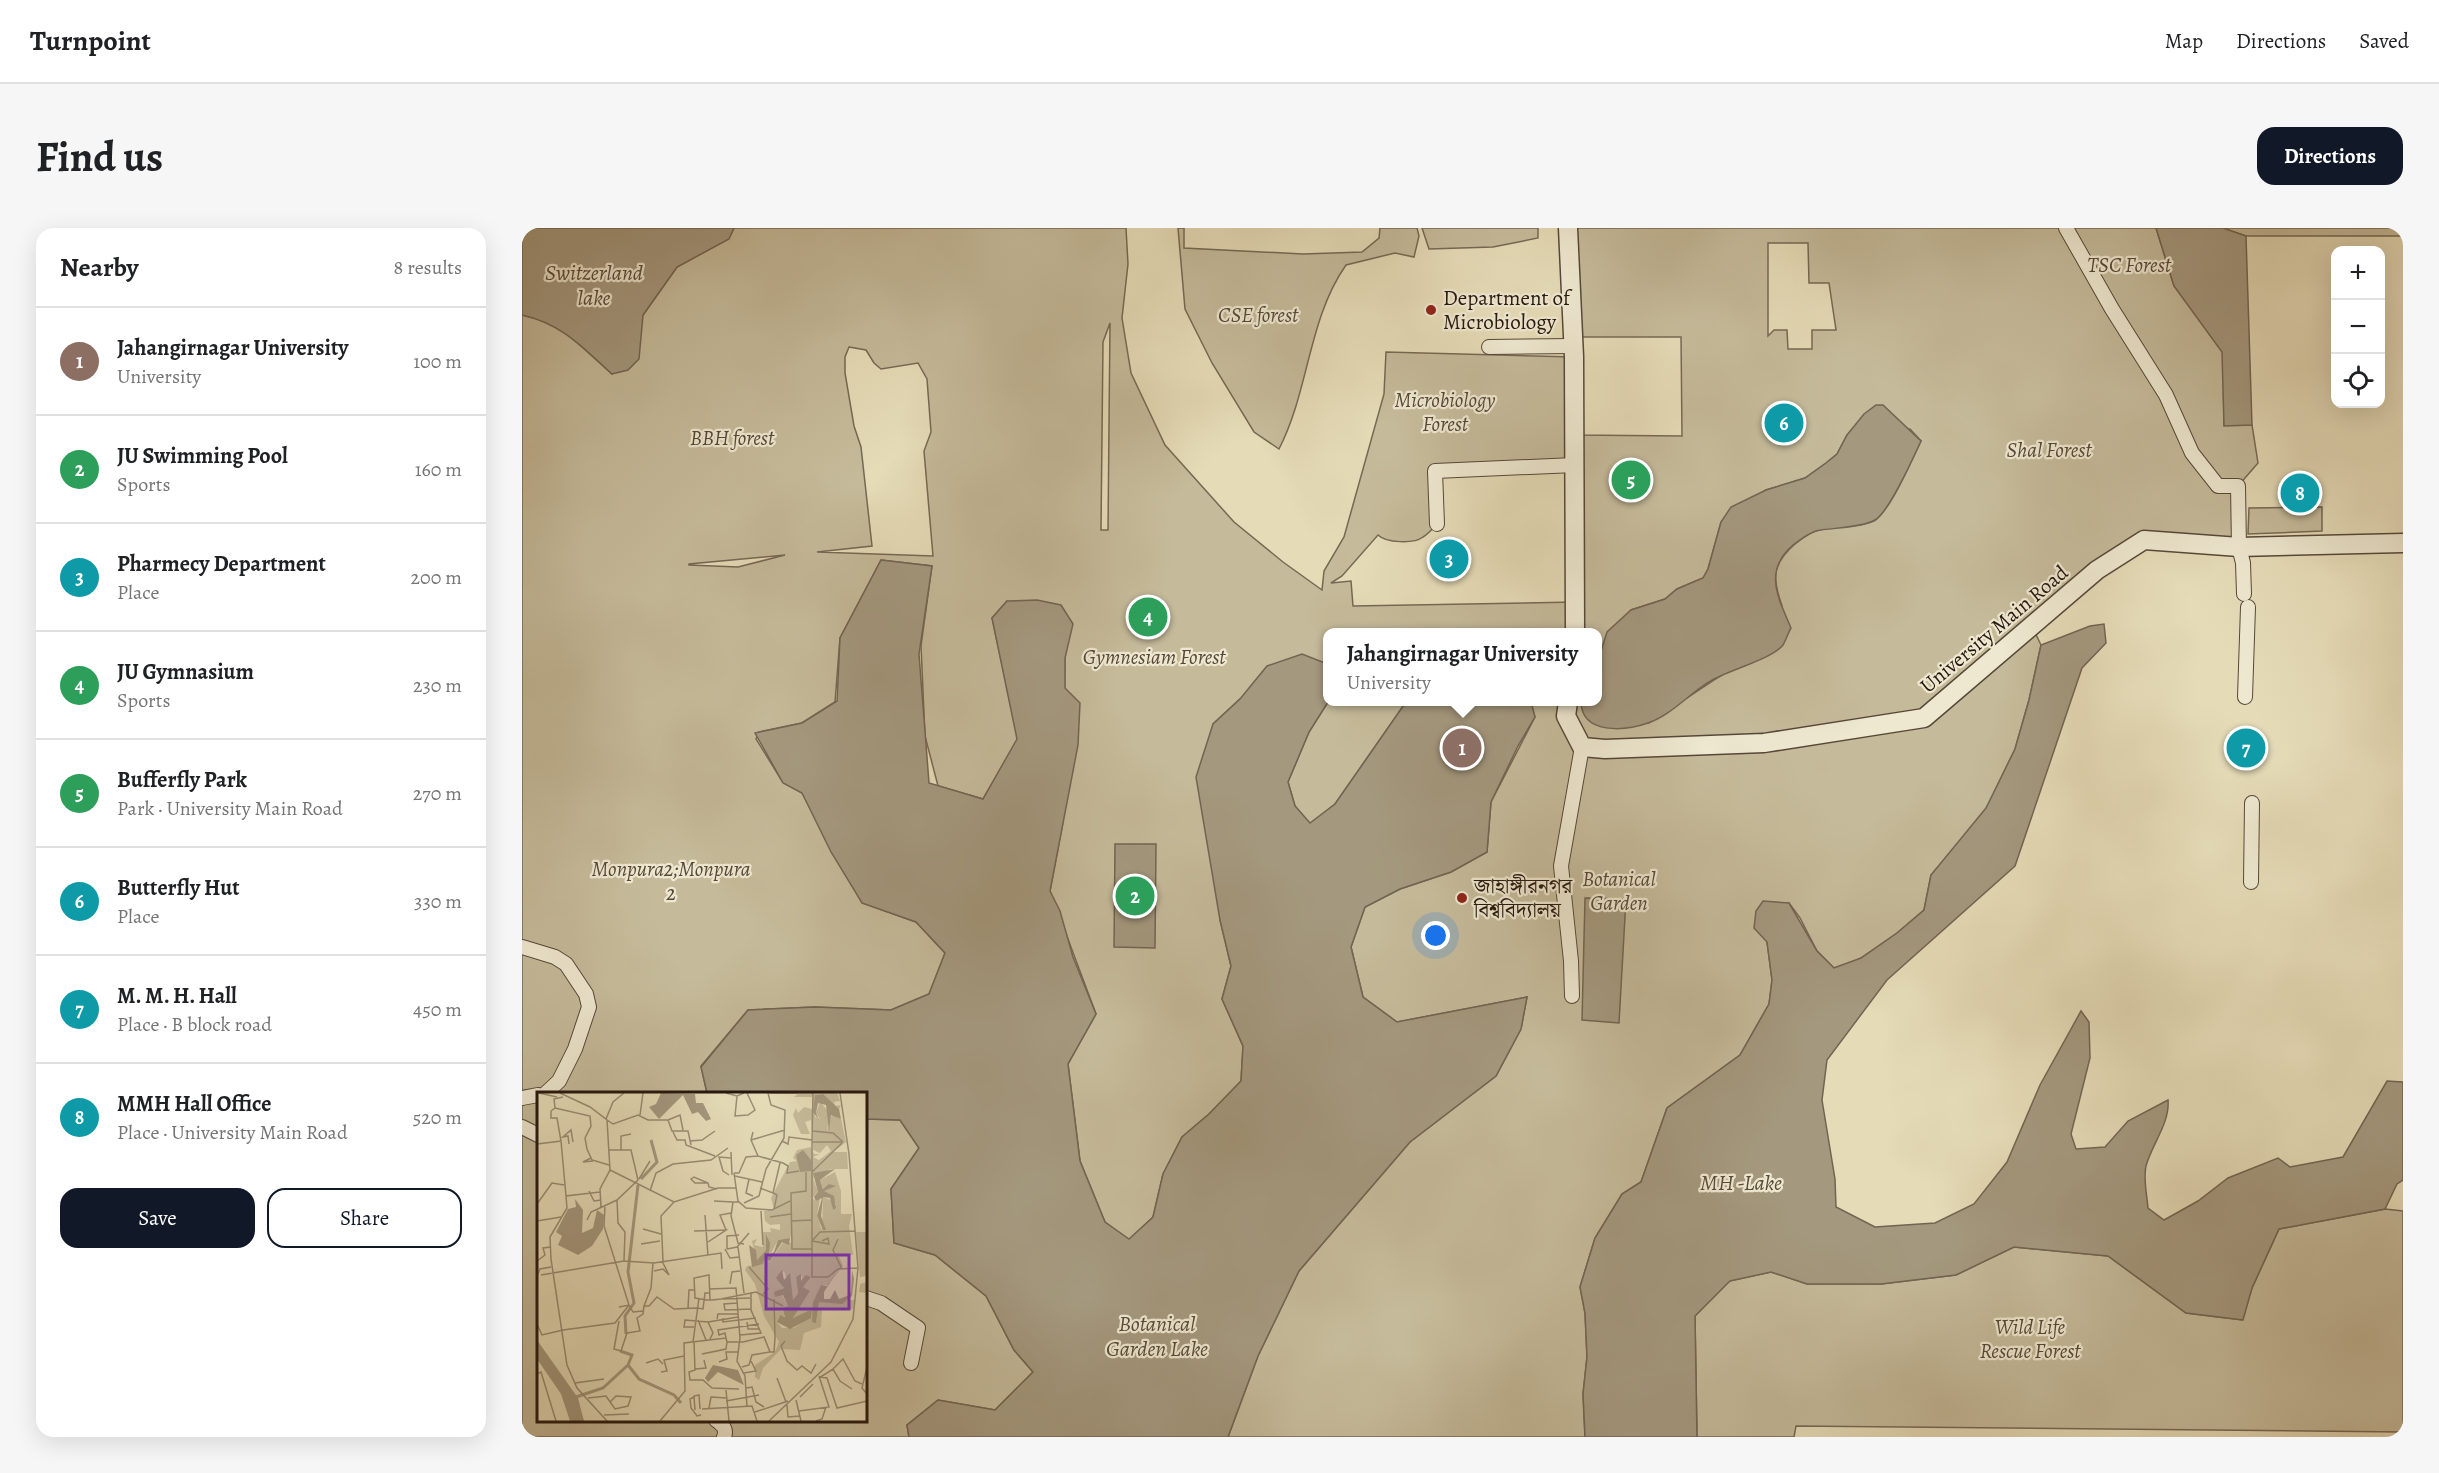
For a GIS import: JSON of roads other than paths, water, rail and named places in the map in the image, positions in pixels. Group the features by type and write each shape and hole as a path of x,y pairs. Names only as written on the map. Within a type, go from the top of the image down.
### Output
{"street":[{"path":"1568,228 1573,346 1575,628"},
{"path":"2066,228 2112,309 2166,395 2192,453 2218,486 2238,486 2239,547 2246,601 2245,697"},
{"path":"1489,347 1573,346"},
{"path":"1437,524 1435,471 1575,465"},
{"name":"University Main Road","path":"1581,747 1605,749 1764,743 1924,718 2097,570 2144,540 2239,547 2403,543"},
{"path":"1567,706 1566,716 1581,747 1561,866 1572,996"},
{"path":"2251,882 2252,803"},
{"path":"522,946 555,957 566,964 586,994 589,1007 581,1034 560,1081 547,1092"},
{"path":"522,1098 537,1095"},
{"path":"522,1127 537,1134"},
{"path":"867,1298 881,1304 918,1328 911,1363"},
{"path":"719,1422 723,1425 724,1437"}],"water":[{"name":"Switzerland lake","path":"522,228 734,228 729,239 677,267 643,315 639,359 628,370 612,374 571,338 549,324 522,315"},
{"path":"2156,228 2223,228 2246,236 2252,425 2224,426 2222,352 2174,286"},
{"path":"1876,405 1883,405 1921,441 1894,496 1875,520 1857,526 1814,532 1793,545 1784,555 1778,565 1776,585 1791,628 1783,645 1759,660 1709,682 1656,720 1639,726 1617,729 1606,728 1589,720 1583,713 1582,706 1602,706 1602,648 1607,632 1631,610 1665,599 1677,589 1703,578 1708,569 1721,522 1731,507 1766,490 1805,478 1837,454 1847,435 1864,414"},
{"name":"Botanical Garden Lake","path":"881,560 932,566 919,654 929,783 983,799 1017,739 992,618 1007,601 1037,600 1061,605 1073,624 1065,658 1065,688 1080,703 1078,745 1050,891 1060,911 1073,957 1096,1014 1068,1064 1080,1161 1105,1222 1129,1239 1153,1217 1163,1174 1182,1137 1209,1114 1241,1081 1243,1046 1222,999 1231,966 1220,920 1196,777 1213,724 1240,699 1267,666 1302,654 1323,662 1323,706 1325,706 1309,732 1288,782 1295,806 1310,823 1335,804 1403,706 1532,706 1535,717 1491,802 1487,852 1451,872 1400,889 1365,907 1351,947 1363,997 1397,1022 1527,997 1521,1029 1496,1076 1410,1142 1299,1271 1258,1356 1228,1437 909,1437 907,1425 938,1400 995,1410 1033,1372 1014,1350 986,1296 935,1255 894,1243 891,1189 919,1148 900,1120 867,1119 867,1092 707,1092 701,1067 748,1010 815,1007 891,1010 929,994 945,953 916,922 862,903 831,852 802,793 783,783 755,733 802,723 837,701 840,638"},
{"name":"MH -Lake","path":"2104,624 2106,643 2082,668 2015,866 1887,980 1827,1060 1822,1100 1835,1179 1836,1207 1875,1227 1935,1223 1974,1204 2007,1162 2040,1085 2081,1011 2089,1022 2090,1058 2071,1134 2076,1149 2105,1147 2128,1121 2168,1100 2166,1117 2146,1166 2145,1176 2148,1208 2164,1220 2198,1201 2228,1178 2278,1158 2290,1167 2343,1157 2387,1081 2403,1082 2403,1180 2397,1184 2385,1209 2279,1229 2252,1288 2243,1320 2186,1313 2108,1256 2014,1247 1956,1275 1881,1284 1807,1284 1771,1272 1730,1281 1695,1316 1697,1437 1585,1437 1583,1394 1587,1357 1585,1313 1580,1287 1595,1238 1622,1194 1641,1182 1667,1108 1740,1055 1769,1004 1772,980 1767,942 1754,928 1756,911 1763,901 1789,903 1817,951 1834,968 1861,958 1897,933 1924,910 1931,875 1986,808 2015,749 2041,645 2090,626"},
{"path":"1115,844 1156,844 1155,948 1114,947"},
{"path":"1585,898 1626,899 1619,1023 1582,1020"}],"place":[{"name":"Department of Microbiology","path":"1431,310"},
{"name":"Butterfly Hut","path":"1784,423"},
{"name":"Bufferfly Park","path":"1631,480"},
{"name":"MMH Hall Office","path":"2300,493"},
{"name":"Pharmecy Department","path":"1449,559"},
{"name":"JU Gymnasium","path":"1148,617"},
{"name":"Jahangirnagar University","path":"1462,748"},
{"name":"M. M. H. Hall","path":"2246,748"},
{"name":"JU Swimming Pool","path":"1135,896"},
{"name":"জাহাঙ্গীরনগর বিশ্ববিদ্যালয়","path":"1462,898"}],"park label":[{"name":"TSC Forest","path":"2129,265"},
{"name":"CSE forest","path":"1258,315"},
{"name":"Microbiology Forest","path":"1445,412"},
{"name":"BBH forest","path":"732,438"},
{"name":"Shal Forest","path":"2049,450"},
{"name":"Gymnesiam Forest","path":"1154,657"},
{"name":"Monpura2;Monpura 2","path":"671,881"},
{"name":"Botanical Garden","path":"1619,891"},
{"name":"Wild Life Rescue Forest","path":"2030,1339"}]}
